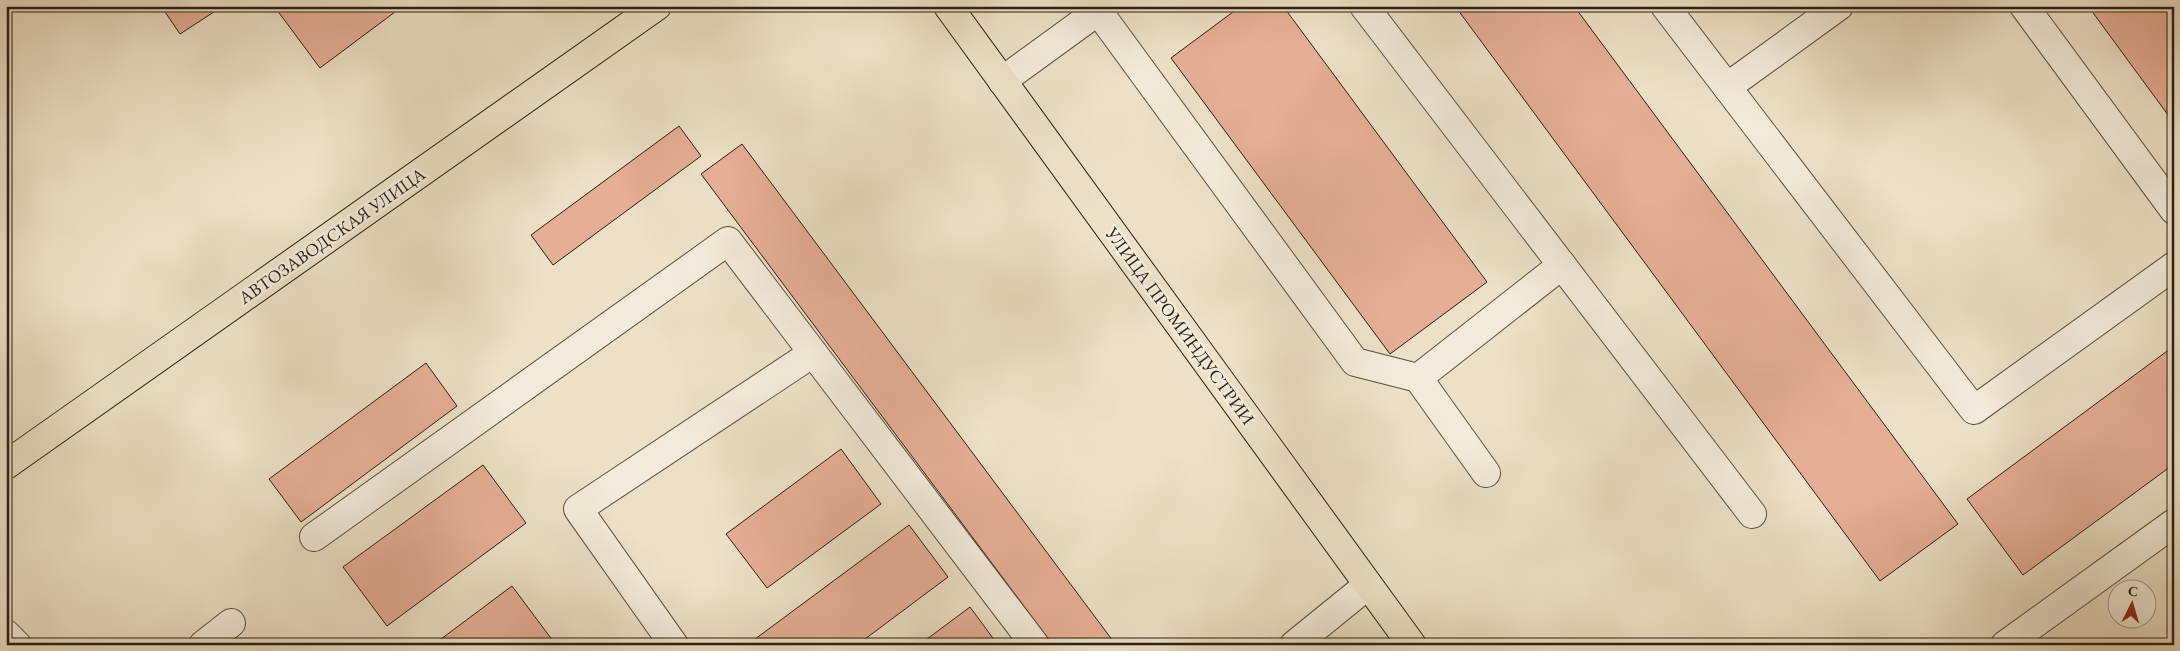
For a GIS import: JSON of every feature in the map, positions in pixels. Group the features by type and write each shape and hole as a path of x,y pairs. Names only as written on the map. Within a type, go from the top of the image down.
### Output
{"main road":[{"name":"АВТОЗАВОДСКАЯ УЛИЦА","path":"6,465 658,6"},
{"name":"УЛИЦА ПРОМИНДУСТРИИ","path":"948,6 1412,645"}],"lane":[{"path":"1364,6 1752,514"},
{"path":"1665,6 1974,410 2174,266"},
{"path":"1727,87 1839,6"},
{"path":"2024,6 2174,210"},
{"path":"1002,81 1101,9 1356,362 1418,378 1486,473"},
{"path":"314,537 728,241 1035,645"},
{"path":"1418,378 1562,265"},
{"path":"674,645 578,510 813,352"},
{"path":"2005,645 2174,523"},
{"path":"1294,645 1368,585"},
{"path":"203,645 231,623"},
{"path":"6,634 17,645"}],"building":[{"path":"161,6 223,6 180,34"},
{"path":"274,6 403,6 320,68"},
{"path":"1241,6 1283,6 1487,282 1390,354 1171,58"},
{"path":"1455,6 1574,6 1958,524 1880,581"},
{"path":"2088,6 2174,6 2174,123"},
{"path":"679,126 701,156 553,265 531,235"},
{"path":"742,144 1116,645 1053,645 701,174"},
{"path":"2174,346 2174,464 2023,575 1967,499"},
{"path":"426,363 457,406 301,522 269,479"},
{"path":"841,449 881,504 767,588 726,534"},
{"path":"483,465 526,523 387,626 343,567"},
{"path":"909,525 948,577 857,645 747,645"},
{"path":"512,586 556,645 433,645"},
{"path":"970,607 998,645 919,645"}]}
